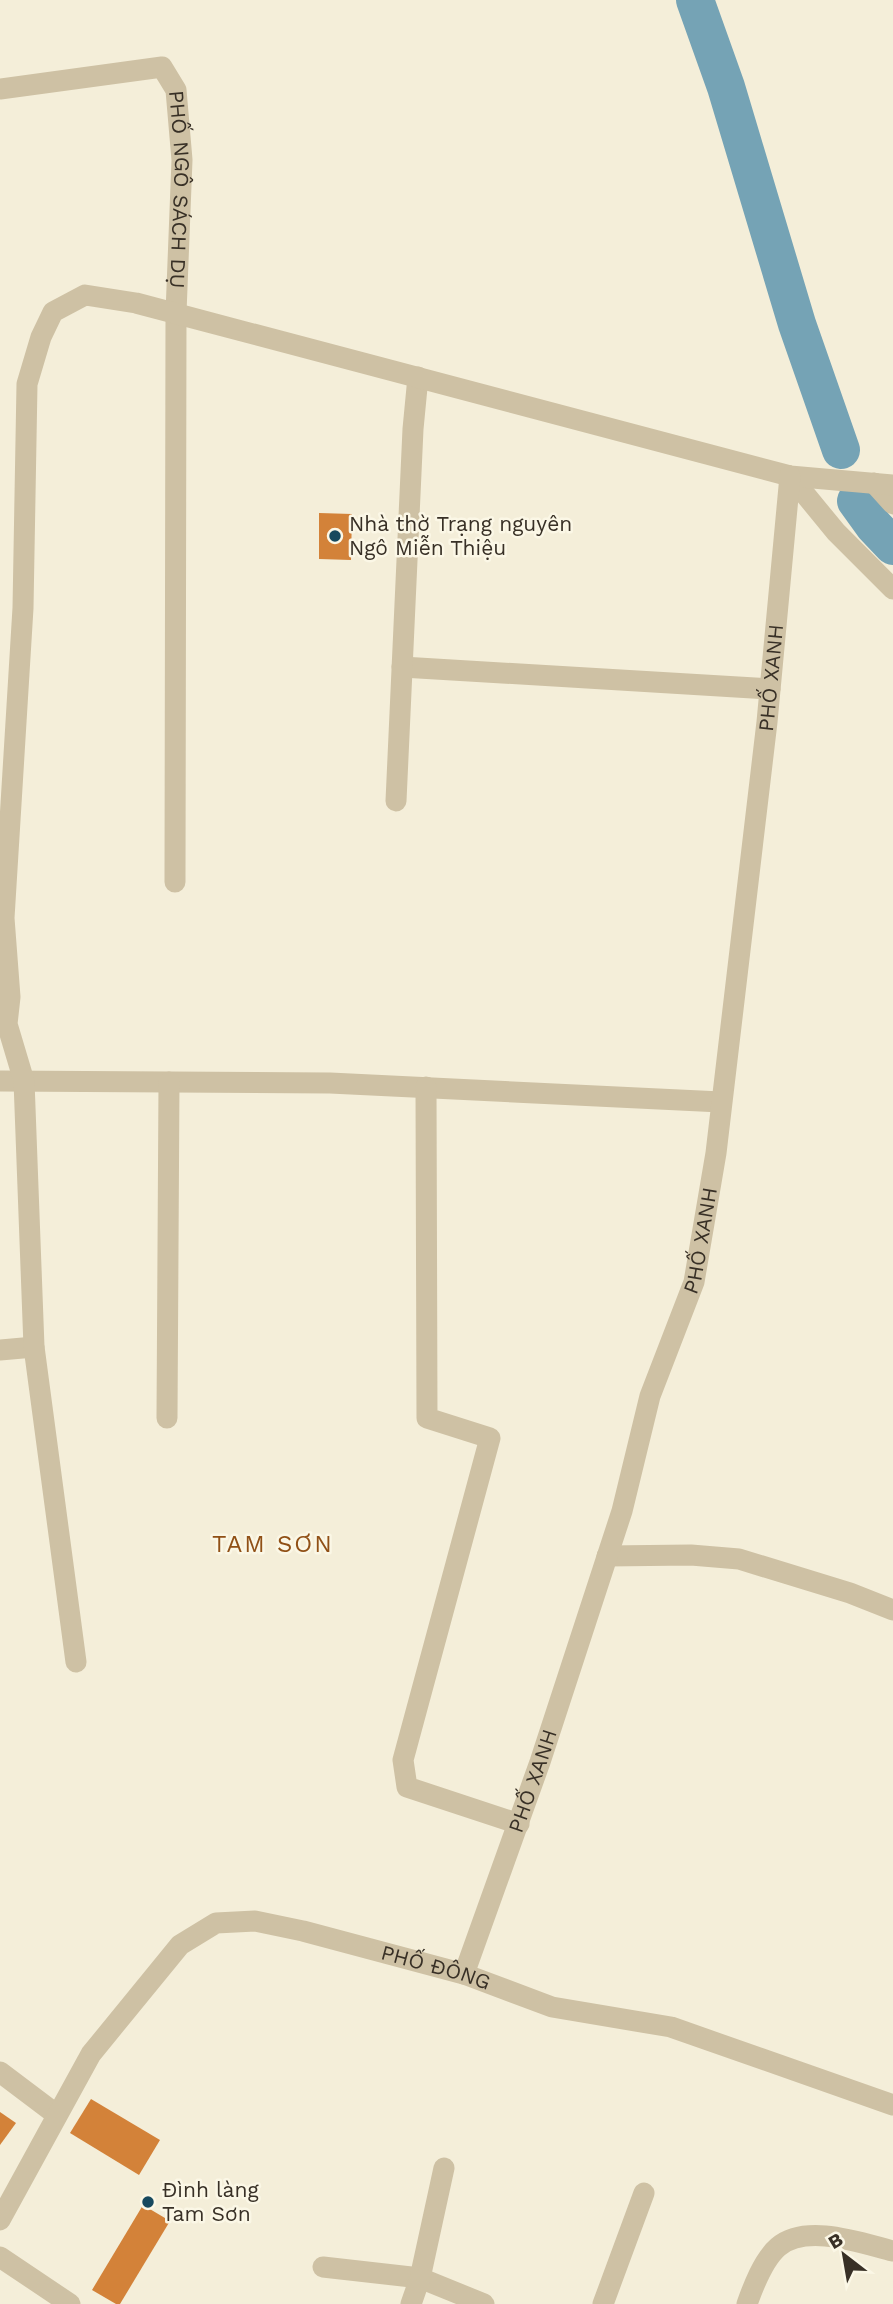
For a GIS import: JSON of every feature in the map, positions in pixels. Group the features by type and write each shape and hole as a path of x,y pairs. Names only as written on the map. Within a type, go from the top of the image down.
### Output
{"street":[{"name":"PHỐ NGÔ SÁCH DỤ","path":"0,89 162,67 176,90 183,160 176,313"},
{"path":"76,1662 34,1347 24,1081 7,1024 10,997 4,918 8,726 23,608 27,384 41,337 53,312 85,295 136,303 790,476 884,484 893,505"},
{"path":"175,881 176,313"},
{"path":"396,801 413,429 418,377"},
{"path":"790,476 836,532 893,589"},
{"name":"PHỐ XANH","path":"464,1974 519,1824 622,1511 650,1396 694,1282 716,1153 770,689 790,476"},
{"path":"402,667 770,689"},
{"path":"0,1081 330,1083 721,1102"},
{"path":"167,1418 169,1082"},
{"path":"426,1087 427,1418 490,1438 403,1760 408,1787 519,1824"},
{"path":"0,1350 34,1347"},
{"path":"607,1556 691,1555 738,1559 850,1593 893,1610"},
{"name":"PHỐ ĐÔNG","path":"0,2220 90,2054 180,1945 216,1923 255,1921 303,1931 464,1974 552,2007 671,2026 893,2105"},
{"path":"0,2071 57,2115"},
{"path":"411,2304 420,2278 444,2168"},
{"path":"603,2304 644,2193"},
{"path":"747,2304 758,2277 778,2247 810,2234 893,2251"},
{"path":"0,2257 71,2304"},
{"path":"323,2267 420,2278 484,2304"}],"building":[{"name":"Nhà thờ Trạng nguyên Ngô Miễn Thiệu","path":"319,513 352,514 351,560 319,559"},
{"path":"91,2099 160,2140 139,2175 70,2133"},
{"path":"0,2112 16,2123 0,2145"},
{"path":"143,2205 170,2221 120,2304 116,2304 92,2290"}],"waterway":[{"path":"695,0 726,87 797,324 841,450"},
{"path":"856,501 893,546"}],"place":[{"name":"Nhà thờ Trạng nguyên Ngô Miễn Thiệu","path":"335,536"},
{"name":"Đình làng Tam Sơn","path":"148,2202"}],"district":[{"name":"TAM SƠN","path":"273,1544"}]}
